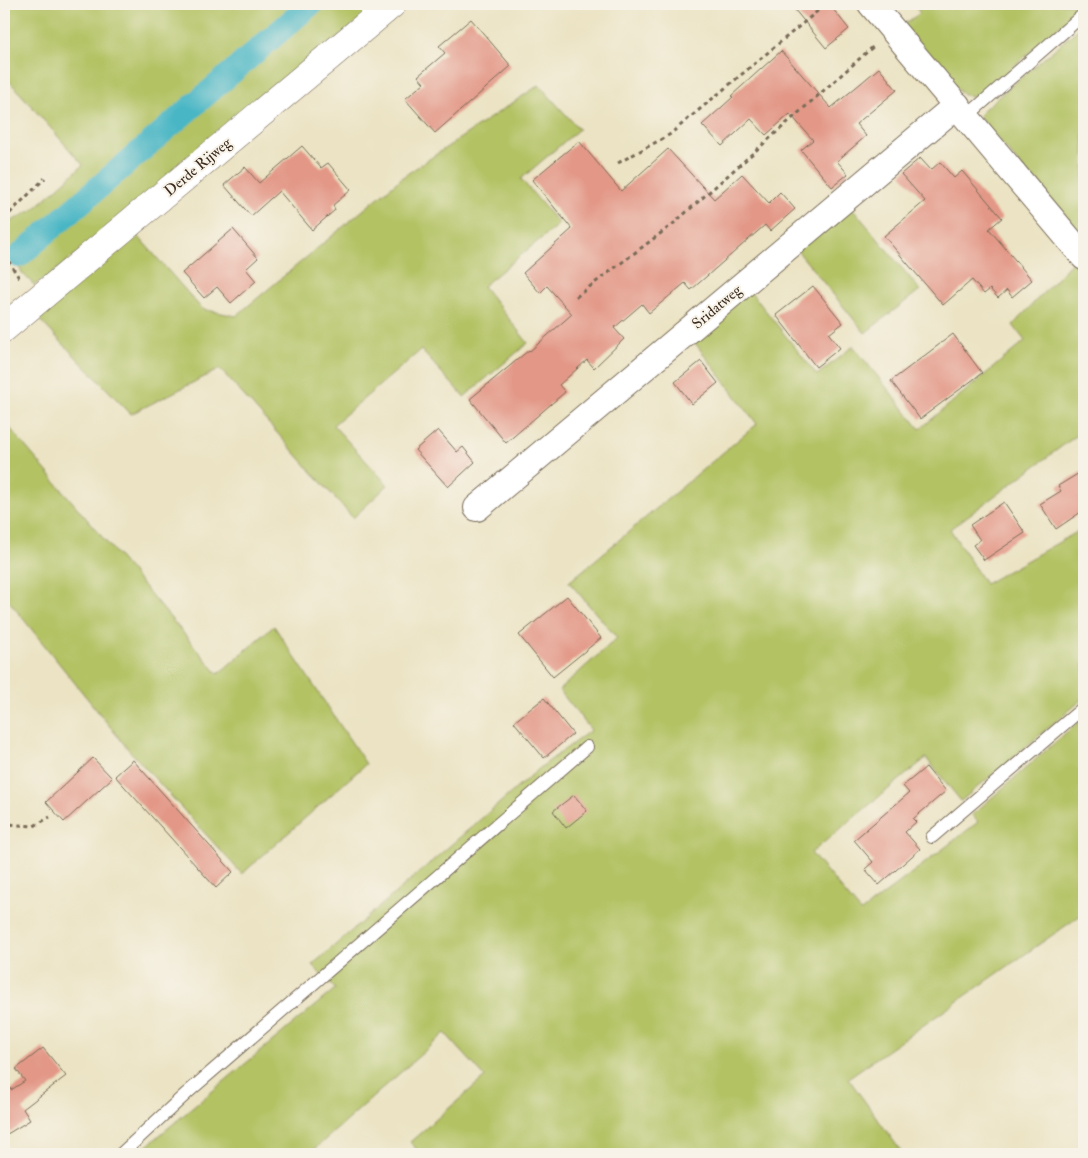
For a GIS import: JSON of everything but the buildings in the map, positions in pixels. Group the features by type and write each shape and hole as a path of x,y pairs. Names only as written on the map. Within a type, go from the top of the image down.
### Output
{"street":[{"name":"Derde Rijweg","path":"4,328 392,4"},
{"path":"871,4 1083,253"},
{"name":"Sridatweg","path":"477,508 962,110"}],"lane":[{"path":"962,110 1084,14"},
{"path":"932,837 1084,707"},
{"path":"121,1154 187,1093 587,747"}],"path":[{"path":"618,163 669,135 826,4"},
{"path":"576,297 673,224 893,29"},
{"path":"4,220 45,178"},
{"path":"4,254 35,302"},
{"path":"4,822 6,824 34,826 50,817"}],"green space":[{"path":"4,4 379,4 48,277 34,285 22,273 6,244 8,223 34,209 83,165 4,75"},
{"path":"913,4 1084,4 981,96 970,97 960,92 903,25 920,13"},
{"path":"1084,24 1084,229 1074,228 979,117 983,110"},
{"path":"539,85 579,129 521,179 559,224 483,286 528,343 464,397 421,350 333,425 388,485 353,518 220,369 131,414 36,316 137,235 202,309 236,316 404,176"},
{"path":"850,205 920,290 865,333 796,249"},
{"path":"1075,259 1084,270 1084,430 950,529 985,584 1077,532 1084,526 1084,698 961,801 926,758 811,853 861,912 978,822 972,815 1084,717 1084,913 848,1078 903,1154 421,1154 410,1142 485,1077 445,1033 309,1154 137,1154 335,989 312,965 541,767 591,730 559,690 617,638 569,582 757,424 692,339 750,291 817,375 853,346 920,429 1025,341 1013,325"},
{"path":"4,421 218,674 274,626 366,764 242,874 128,749 4,595"}],"waterway":[{"path":"19,256 311,4"}]}
